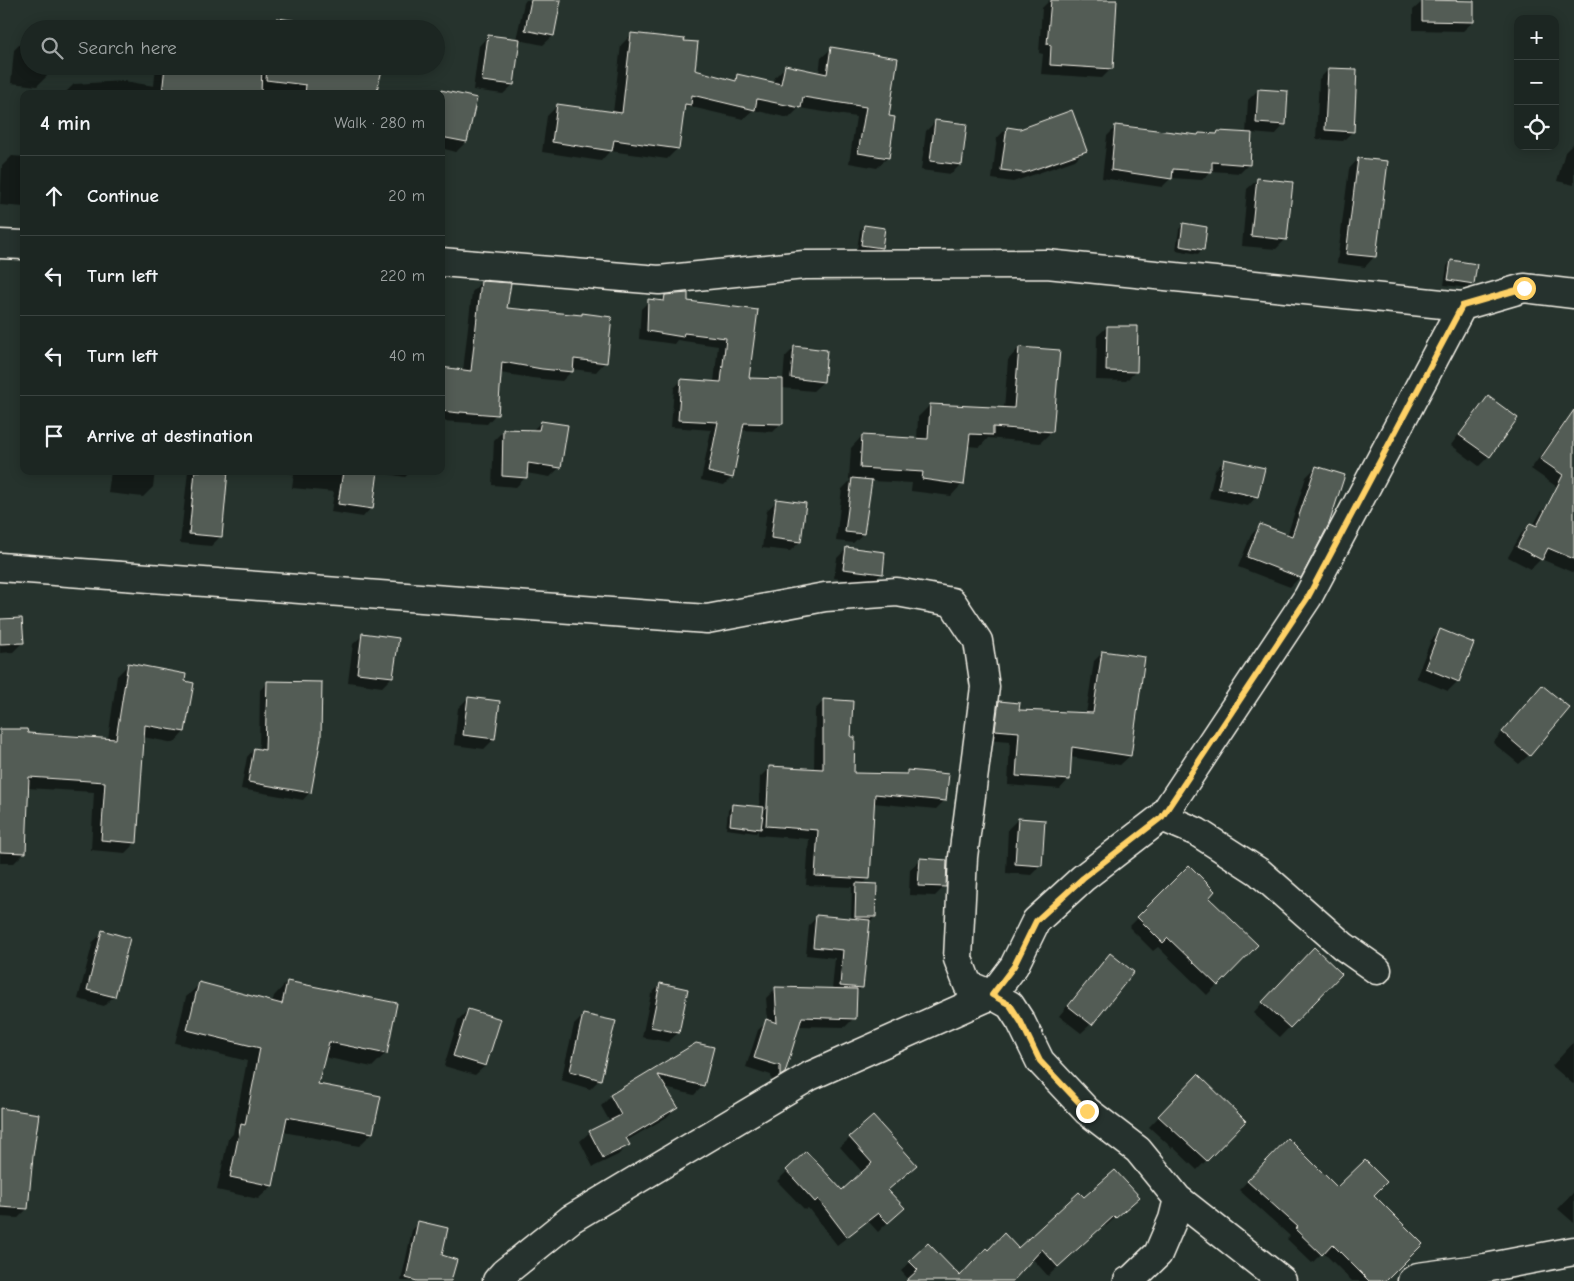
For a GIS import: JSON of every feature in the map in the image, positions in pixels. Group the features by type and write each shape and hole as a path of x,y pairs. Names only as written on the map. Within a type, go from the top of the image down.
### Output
{"street":[{"path":"0,244 20,245"},
{"path":"445,262 659,280 804,265 1047,264 1462,306 1524,288 1574,294"},
{"path":"497,1281 504,1273 571,1219 810,1076 992,995 1014,966 1036,921 1083,878 1162,817 1308,597 1462,306"},
{"path":"0,567 708,619 825,597 879,593 897,592 952,602 978,641 985,687 963,857 958,959 968,985 1010,1005 1021,1022 1040,1061 1087,1111 1138,1150 1178,1200 1282,1281"},
{"path":"1162,817 1197,832 1259,872 1343,946 1377,970"},
{"path":"1128,1281 1158,1254 1173,1219 1178,1200"},
{"path":"1412,1281 1418,1278 1574,1252"}],"building":[{"path":"531,0 561,0 554,36 525,30"},
{"path":"1051,0 1117,0 1113,69 1050,65 1051,45 1047,44"},
{"path":"1422,0 1474,1 1474,22 1422,21"},
{"path":"631,33 698,42 695,70 736,81 737,74 781,84 785,65 827,74 831,47 898,58 889,116 895,117 889,158 858,153 866,107 803,97 801,108 757,99 755,110 692,95 691,105 685,104 679,149 614,140 612,151 552,142 557,104 622,113"},
{"path":"488,35 520,39 514,85 482,81"},
{"path":"1328,68 1357,69 1354,132 1325,130"},
{"path":"164,75 262,75 261,90 162,90"},
{"path":"266,75 381,75 377,90 305,90 306,85 266,80"},
{"path":"1258,89 1288,91 1286,125 1256,123"},
{"path":"445,91 477,98 467,142 445,138"},
{"path":"1072,110 1087,151 1024,173 1001,170 1007,127 1020,129"},
{"path":"935,120 967,124 962,165 930,161"},
{"path":"1115,125 1198,135 1199,133 1217,134 1218,131 1252,133 1250,165 1212,162 1212,172 1173,169 1172,179 1111,170"},
{"path":"1358,158 1388,161 1376,257 1346,254"},
{"path":"1257,178 1293,182 1287,240 1251,236"},
{"path":"1183,223 1207,227 1204,250 1180,246"},
{"path":"864,225 885,228 882,248 861,245"},
{"path":"1451,260 1477,264 1474,284 1448,280"},
{"path":"481,281 511,283 507,308 612,317 607,363 574,359 573,372 502,362 498,415 445,411 445,368 471,371"},
{"path":"688,293 688,301 758,310 749,378 783,379 783,424 744,423 733,478 708,472 718,422 678,420 681,379 721,382 726,338 684,333 683,337 647,331 648,299 664,301 665,295"},
{"path":"1107,326 1138,326 1137,372 1106,371"},
{"path":"794,346 827,350 824,382 791,378"},
{"path":"1019,347 1060,350 1053,432 993,427 993,435 970,434 964,485 922,479 923,472 860,468 862,435 928,439 930,404 1014,408"},
{"path":"1488,396 1518,418 1490,457 1459,435"},
{"path":"1574,410 1574,559 1548,548 1542,560 1517,547 1530,523 1537,526 1563,475 1540,459"},
{"path":"541,421 568,425 561,468 528,463 527,478 502,476 503,429 539,430"},
{"path":"1224,459 1265,468 1258,497 1218,488"},
{"path":"1316,466 1345,475 1329,524 1301,578 1247,557 1260,524 1292,536"},
{"path":"195,475 228,475 222,537 189,534"},
{"path":"342,475 377,475 373,509 338,504"},
{"path":"852,478 872,480 864,534 845,532"},
{"path":"776,499 806,503 801,542 771,538"},
{"path":"846,547 885,552 883,574 843,569"},
{"path":"22,618 24,643 0,644 0,619"},
{"path":"1440,629 1474,643 1459,682 1425,668"},
{"path":"362,633 399,638 393,677 357,673"},
{"path":"1102,651 1145,657 1131,756 1072,747 1070,780 1016,776 1019,732 995,730 999,701 1020,703 1019,710 1093,713"},
{"path":"128,663 186,674 185,681 194,683 185,732 145,725 137,843 101,840 105,782 29,777 26,853 0,852 0,729 27,729 28,733 116,739"},
{"path":"267,681 322,682 321,738 311,793 248,782 254,748 265,750"},
{"path":"1542,685 1570,708 1530,756 1502,732"},
{"path":"468,697 500,701 495,739 463,735"},
{"path":"823,699 853,701 851,737 855,737 854,773 907,774 907,770 949,774 946,801 875,794 870,879 815,876 818,830 766,826 769,766 823,769"},
{"path":"732,804 764,807 761,829 730,825"},
{"path":"1018,818 1045,820 1042,866 1015,864"},
{"path":"920,858 947,860 946,887 918,886"},
{"path":"1189,865 1215,891 1209,898 1258,945 1218,986 1168,938 1163,943 1137,917"},
{"path":"856,883 877,884 876,917 855,917"},
{"path":"816,915 870,920 863,988 840,986 843,950 813,947"},
{"path":"102,930 130,938 115,997 87,990"},
{"path":"1314,947 1342,974 1290,1028 1262,1002"},
{"path":"1110,953 1134,972 1092,1025 1068,1006"},
{"path":"287,981 397,1003 387,1054 329,1042 318,1084 381,1096 373,1133 287,1117 273,1186 230,1177 241,1124 245,1125 260,1048 187,1030 199,982 282,1004"},
{"path":"660,983 688,989 679,1033 651,1027"},
{"path":"775,987 857,989 856,1019 802,1017 785,1073 780,1076 780,1066 754,1058 766,1019 777,1023"},
{"path":"468,1009 501,1019 486,1066 453,1056"},
{"path":"583,1014 616,1021 601,1080 570,1071"},
{"path":"696,1043 714,1047 704,1086 658,1075 678,1107 626,1138 630,1145 603,1158 589,1131 621,1115 610,1095"},
{"path":"1198,1074 1246,1121 1207,1161 1158,1116"},
{"path":"0,1108 39,1114 28,1209 0,1207"},
{"path":"873,1116 917,1165 888,1190 905,1208 888,1223 878,1213 847,1237 818,1199 815,1202 786,1170 806,1151 842,1190 872,1163 849,1137"},
{"path":"1288,1138 1337,1187 1365,1160 1387,1182 1374,1195 1423,1244 1386,1281 1369,1281 1332,1244 1322,1255 1295,1229 1298,1227 1247,1181"},
{"path":"1115,1170 1140,1197 1116,1218 1114,1216 1058,1267 1042,1249 1013,1281 906,1281 918,1270 909,1261 928,1243 960,1276 986,1248 988,1250 1004,1233 1018,1248 1079,1192 1084,1197"},
{"path":"418,1221 448,1228 442,1255 457,1260 451,1281 417,1281 406,1278"}],"route":[{"path":"1087,1111 1040,1061 1021,1022 1010,1005 992,995 1014,966 1036,921 1083,878 1162,817 1308,597 1462,306 1524,288"}]}
